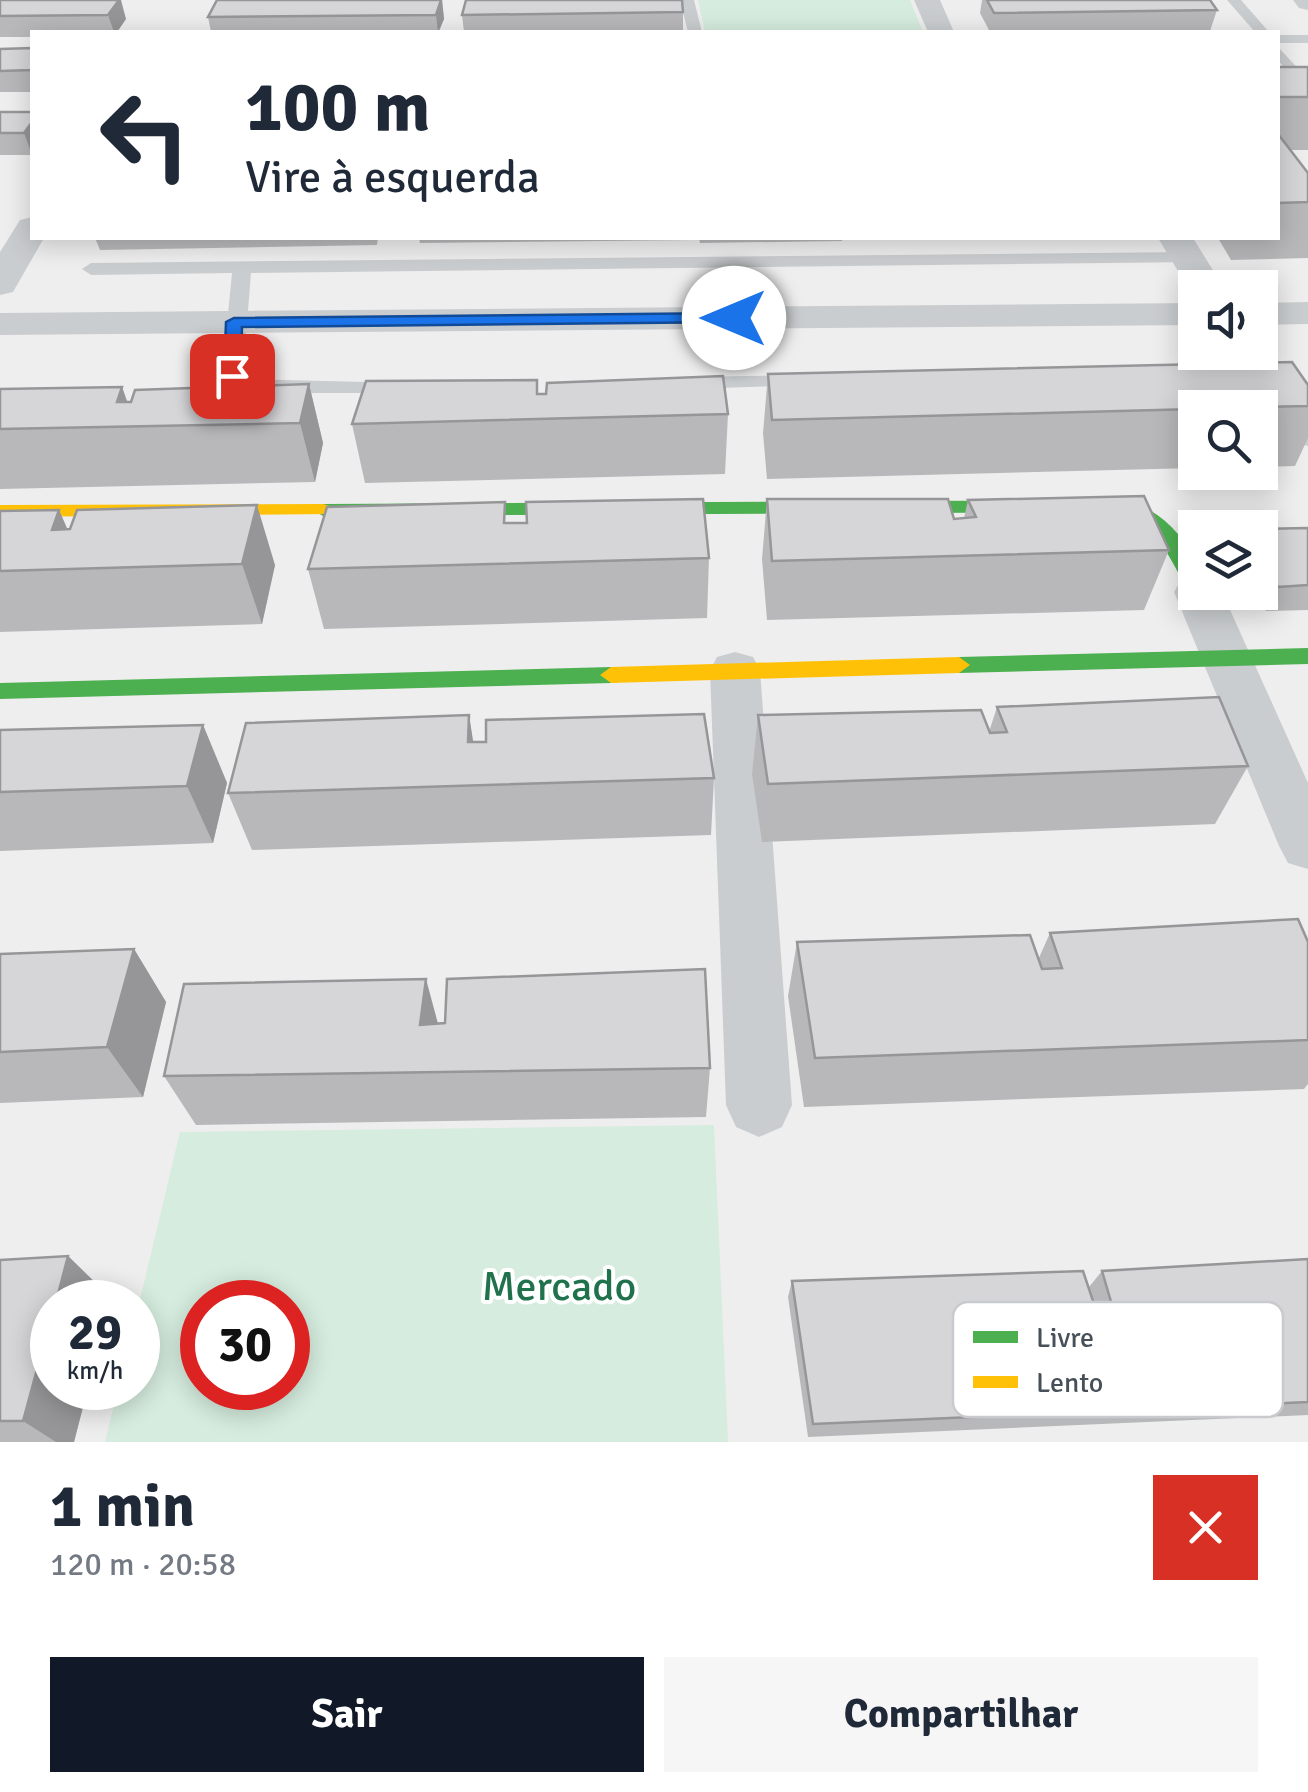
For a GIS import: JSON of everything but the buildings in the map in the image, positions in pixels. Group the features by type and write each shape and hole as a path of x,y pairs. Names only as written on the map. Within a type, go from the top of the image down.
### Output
{"street":[{"path":"927,0 941,30"},
{"path":"1280,104 1307,95"},
{"path":"0,284 30,232"},
{"path":"1278,314 1308,313"},
{"path":"0,324 1178,314"},
{"path":"0,511 1127,506 1156,518 1178,546"},
{"path":"1206,610 1308,846"},
{"path":"0,691 1308,656"},
{"path":"736,670 759,1105"}],"lane":[{"path":"687,0 694,30"},
{"path":"1234,0 1260,30"},
{"path":"1280,39 1308,40"},
{"path":"1280,54 1307,95"},
{"path":"91,269 1190,261"},
{"path":"242,268 232,376 240,383 255,387 413,386"},
{"path":"1255,370 1308,439"},
{"path":"671,383 830,380"}],"green space":[{"path":"698,0 910,0 922,30 705,30"},
{"name":"Mercado","path":"714,1125 728,1442 105,1442 113,1410 160,1410 160,1280 145,1280 180,1132"}],"traffic: fast":[{"path":"323,510 1127,506 1152,520 1178,552"},
{"path":"959,665 1308,656"},
{"path":"0,691 611,675"}],"traffic: slow":[{"path":"0,511 323,510"},
{"path":"611,675 959,665"}],"route":[{"path":"232,376 234,322 734,318"}]}
